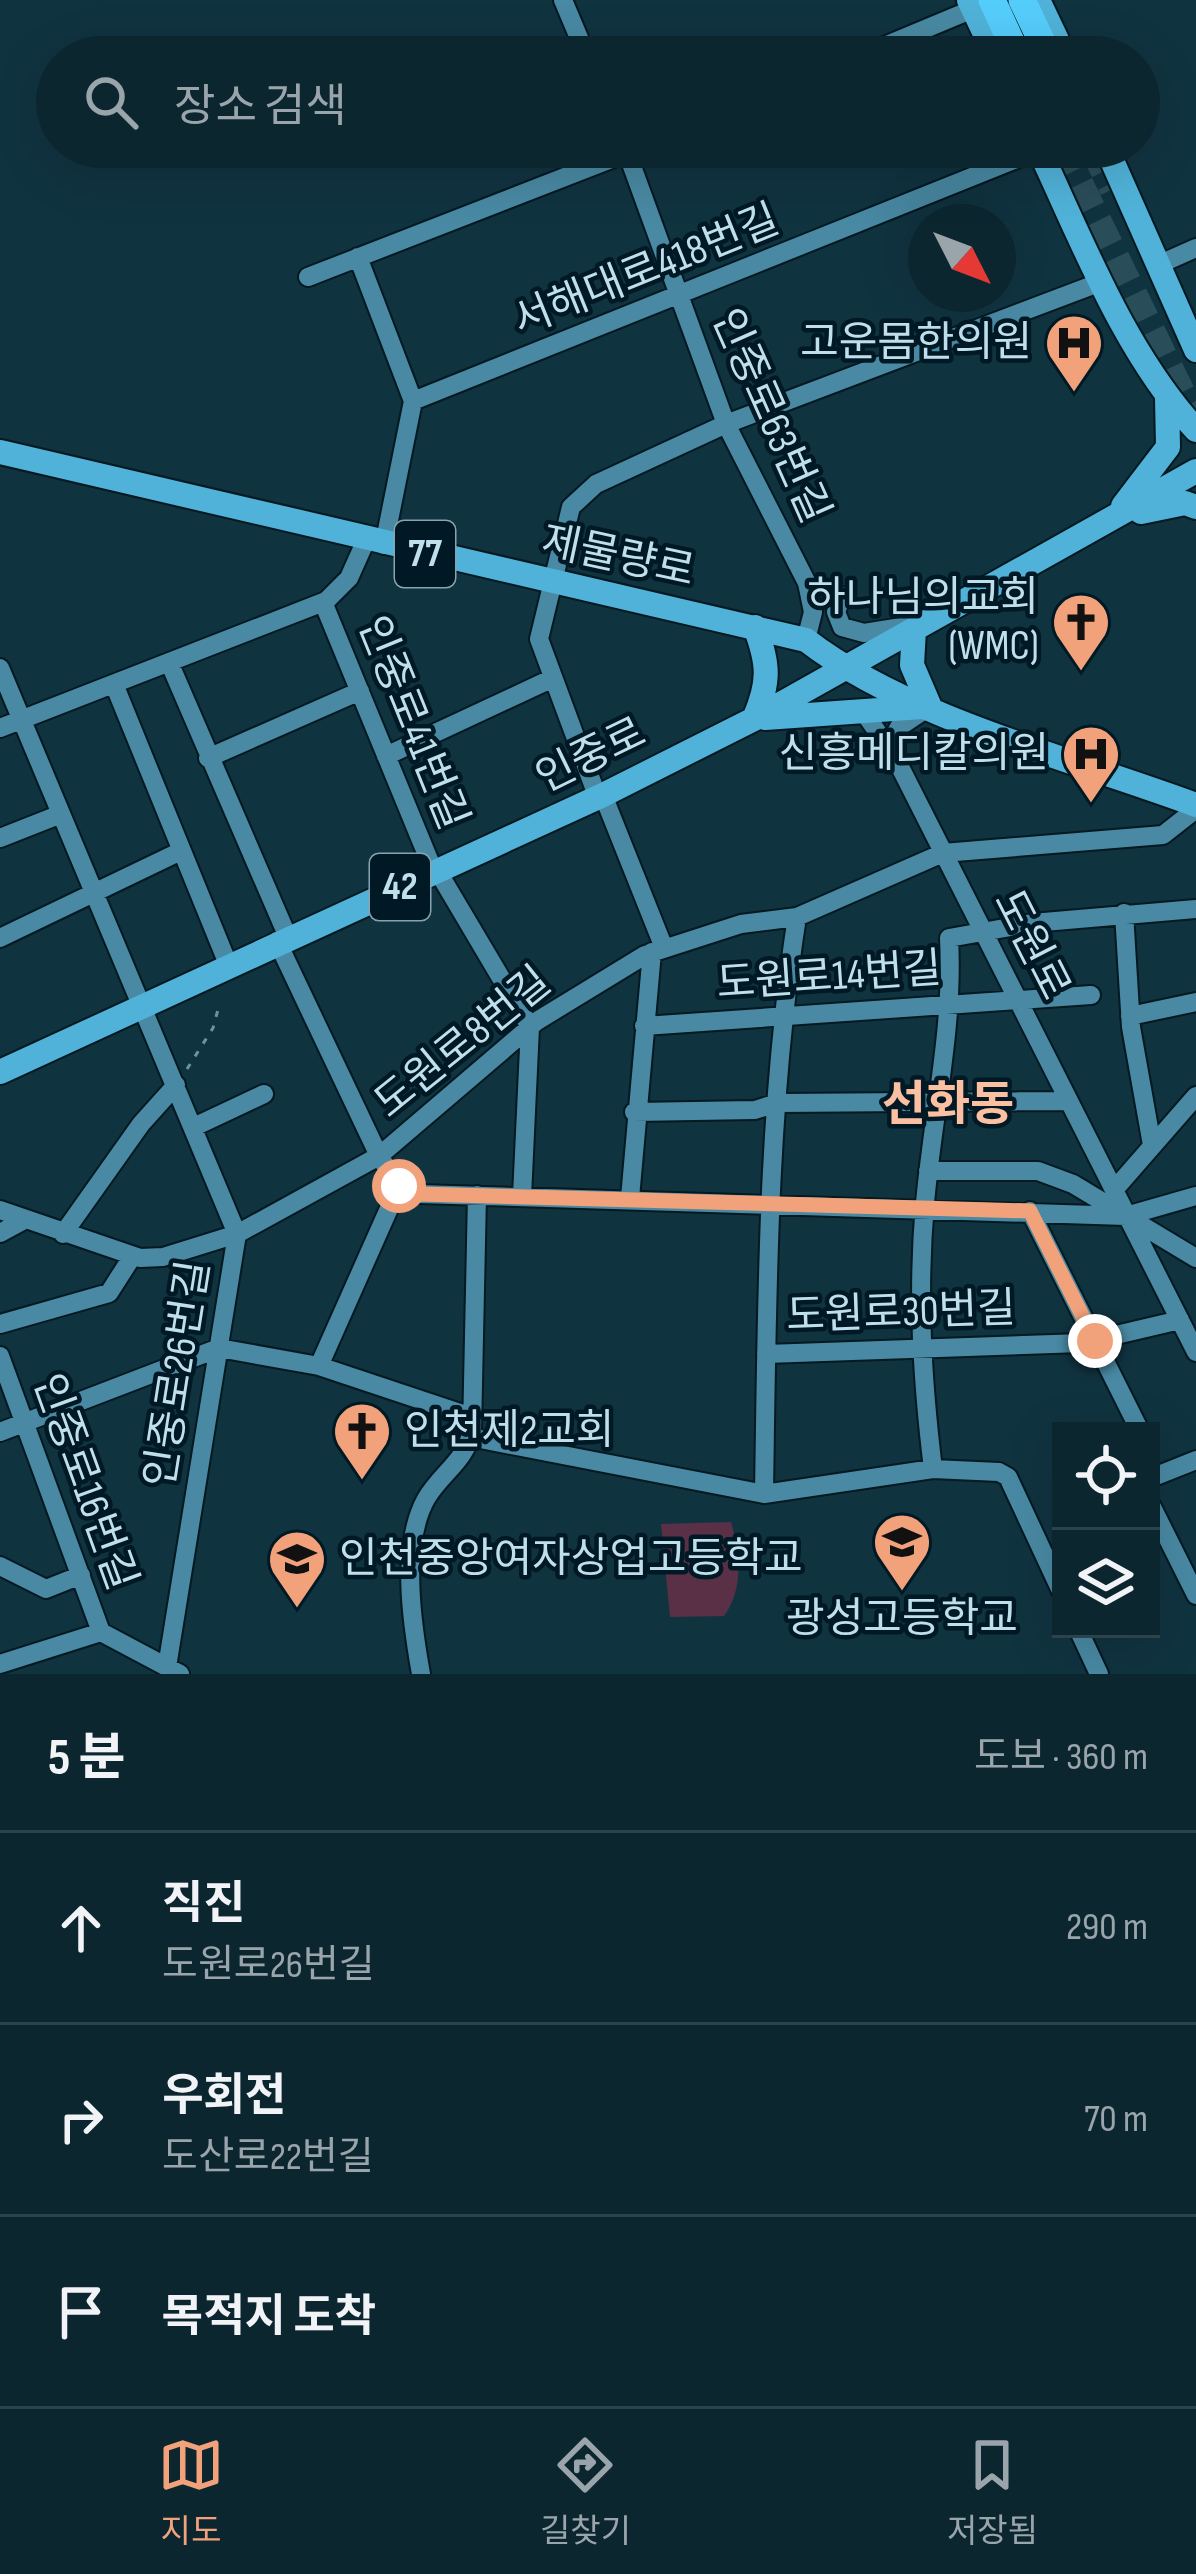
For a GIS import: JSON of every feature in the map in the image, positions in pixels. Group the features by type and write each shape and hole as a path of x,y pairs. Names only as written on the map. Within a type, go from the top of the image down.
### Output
{"highway":[{"path":"1022,0 1038,36"},
{"path":"978,3 1002,36"}],"main road":[{"path":"1038,0 1055,36"},
{"path":"978,3 989,36"},
{"path":"1048,168 1101,282 1167,398 1196,430"},
{"path":"1116,168 1196,350"},
{"path":"1115,517 1168,447 1167,398"},
{"path":"0,440 41,462"},
{"name":"제물량로","path":"0,452 806,640 843,669 930,707 1196,807"},
{"name":"인중로","path":"0,1072 282,938 600,796 754,719 1196,472"},
{"path":"1115,517 1184,503 1196,507"},
{"path":"754,627 769,669 768,686 754,719 930,707 912,665 920,626"}],"street":[{"path":"563,0 578,36"},
{"path":"905,36 978,3"},
{"path":"308,277 584,168"},
{"name":"인중로63번길","path":"638,168 726,424 806,583 813,612 806,640"},
{"name":"서해대로418번길","path":"413,401 679,298 991,168"},
{"path":"1160,263 1196,248"},
{"path":"0,728 322,602 349,578 375,542 413,401 358,257"},
{"path":"630,1198 634,1112 658,950 539,639 571,508 611,476 726,424 1101,282"},
{"path":"842,596 836,612 842,628 864,633 920,626"},
{"name":"인중로41번길","path":"322,602 436,871 530,1027"},
{"path":"169,662 282,938 379,1156 399,1186 419,1194 768,1201 1126,1216 1196,1196"},
{"name":"인중로26번길","path":"0,668 137,1005 196,1126 237,1234 173,1671"},
{"path":"386,756 551,679"},
{"path":"114,684 229,964"},
{"path":"208,758 360,691"},
{"path":"888,747 899,727 930,707"},
{"name":"도원로","path":"863,712 888,747 944,853 1196,1352"},
{"name":"도원로8번길","path":"237,1234 404,1141 530,1027 658,950 741,924 796,917 944,853 1163,835 1196,807"},
{"path":"0,838 61,814"},
{"path":"0,938 181,850"},
{"path":"933,1469 919,1347 928,1171 953,1005 949,938 983,929 1196,908"},
{"path":"1124,913 1130,1016 1152,1145"},
{"path":"764,1494 768,1201 781,1018 796,917"},
{"name":"도원로14번길","path":"644,1026 1091,995"},
{"path":"1130,1016 1196,1002"},
{"path":"522,1196 530,1027"},
{"path":"63,1234 141,1124 176,1085"},
{"path":"196,1126 264,1094"},
{"path":"1114,1190 1196,1096"},
{"path":"634,1112 755,1110 777,1102 935,1105 1069,1100"},
{"path":"928,1171 1038,1171 1072,1184 1196,1258"},
{"path":"319,1366 399,1186"},
{"path":"422,1674 412,1600 418,1520 429,1495 463,1458 471,1427 477,1195"},
{"path":"0,1210 132,1257"},
{"path":"1030,1211 1136,1422"},
{"path":"0,1233 24,1220"},
{"name":"인중로26번길","path":"132,1257 163,1257 237,1234"},
{"name":"인중로16번길","path":"0,1324 109,1293 132,1257"},
{"name":"도원로30번길","path":"766,1354 1095,1341 1180,1320"},
{"path":"0,1432 219,1348 319,1366 471,1427 764,1494 933,1469 1008,1477 1052,1572"},
{"name":"인중로16번길","path":"0,1356 101,1632"},
{"path":"1160,1474 1196,1460"},
{"path":"1160,1523 1195,1591"},
{"path":"0,1566 46,1589 81,1575"},
{"path":"0,1664 101,1632 173,1671"},
{"path":"1082,1638 1099,1674"}],"path":[{"path":"176,1085 213,1028 218,1006"}],"shaded area":[{"path":"731,1522 738,1570 735,1594 724,1616 670,1617 661,1524"}],"tunnel":[{"path":"1072,168 1196,422"},
{"path":"1102,168 1113,189"}],"place":[{"name":"고운몸한의원","path":"1074,394"},
{"name":"하나님의교회 (WMC)","path":"1081,673"},
{"name":"신흥메디칼의원","path":"1091,805"},
{"name":"인천제2교회","path":"362,1482"},
{"name":"광성고등학교","path":"902,1593"},
{"name":"인천중앙여자상업고등학교","path":"297,1610"}],"district":[{"name":"선화동","path":"948,1105"}],"route":[{"path":"399,1186 419,1194 1030,1211 1095,1341"}]}
